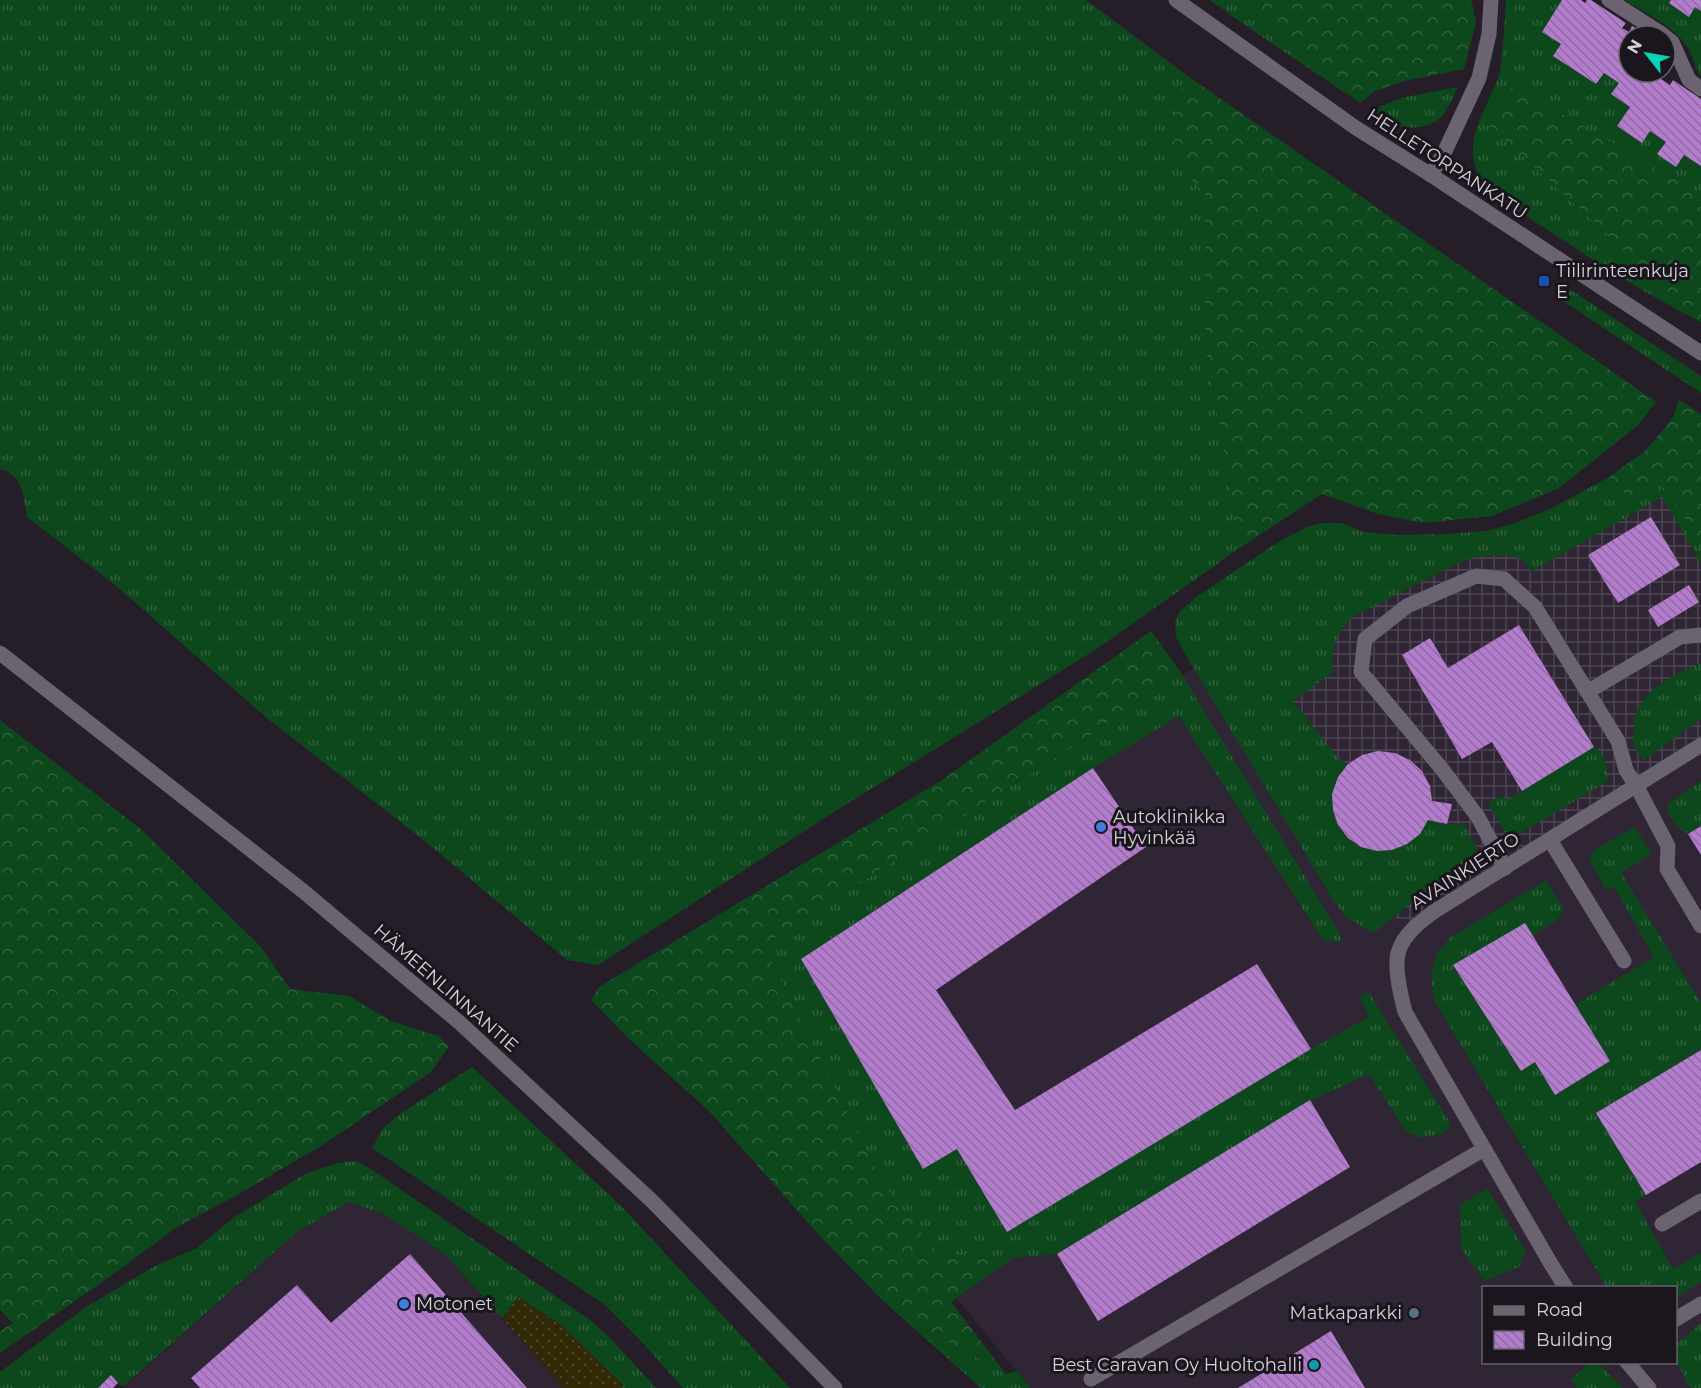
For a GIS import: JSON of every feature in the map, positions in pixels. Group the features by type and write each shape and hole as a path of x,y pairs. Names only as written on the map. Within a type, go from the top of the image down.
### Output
{"street":[{"name":"HELLETORPANKATU","path":"1176,0 1356,128 1701,353"},
{"path":"1431,175 1445,151 1479,78 1489,34 1491,0"},
{"path":"1609,0 1672,42 1689,80 1701,89"},
{"path":"1505,868 1478,817 1442,769 1361,672 1365,639 1407,606 1476,576 1504,579 1535,607 1618,741 1626,770 1668,846 1667,869 1701,926"},
{"path":"1587,692 1680,638 1701,635"},
{"name":"HÄMEENLINNANTIE","path":"0,653 303,891 460,1023 652,1201 835,1388"},
{"name":"AVAINKIERTO","path":"1565,1286 1405,1012 1397,982 1398,951 1416,925 1435,911 1701,745"},
{"path":"1550,840 1624,961"},
{"path":"1091,1379 1484,1149"},
{"path":"1662,1224 1701,1201"},
{"path":"1677,1318 1701,1304"},
{"path":"1629,1364 1649,1388"}],"shaded area":[{"path":"1673,464 1701,465 1701,745 1416,925 1342,898 1201,663 1367,554 1551,534"},
{"path":"1201,663 1701,745 1701,1388 1030,1388 955,1296 763,945"},
{"path":"349,1202 384,1214 445,1254 563,1388 123,1388 297,1232"}],"green space":[{"path":"0,0 1086,0 1185,74 1166,151 1205,193 1205,344 1241,547 1098,648 829,815 598,965 567,960 425,841 268,719 115,585 27,517 23,494 18,482 14,476 0,469"},
{"path":"1210,0 1239,0 1360,103 1242,23"},
{"path":"1239,0 1471,0 1476,22 1464,69 1404,81 1375,91 1360,103"},
{"path":"1506,0 1562,0 1543,32 1561,44 1553,56 1596,84 1604,73 1617,82 1618,84 1612,94 1630,107 1617,126 1641,143 1650,131 1666,142 1658,154 1676,166 1684,155 1701,166 1701,322 1620,276 1489,191 1479,175 1474,160 1473,146 1480,118 1500,72"},
{"path":"1625,0 1671,0 1669,3 1689,16 1695,7 1701,11 1701,77 1688,48 1677,35 1677,24 1663,24"},
{"path":"1185,74 1656,402 1638,425 1559,488 1492,516 1424,523 1378,514 1322,494 1241,547 1205,344 1205,194 1166,151"},
{"path":"1513,86 1696,191 1701,190 1701,322 1487,123"},
{"path":"1458,87 1444,113 1430,124 1416,127 1402,126 1376,114 1379,107 1401,98"},
{"path":"1571,290 1701,376 1701,393 1563,301"},
{"path":"1679,400 1701,414 1701,541 1661,484 1629,498 1609,477 1645,451 1673,418"},
{"path":"1609,477 1629,498 1661,484 1701,541 1701,563 1662,497 1531,572 1524,561 1513,556 1492,555 1467,559 1351,618 1335,643 1333,672 1293,701 1339,759 1348,764 1337,779 1333,808 1339,827 1352,842 1364,848 1396,848 1414,839 1428,820 1447,824 1464,824 1482,858 1426,893 1374,933 1347,918 1335,903 1176,637 1175,623 1179,612 1199,595 1280,541 1307,527 1323,523 1342,523 1363,532 1398,535 1485,531 1513,524 1550,509"},
{"path":"1151,631 1179,670 1091,735 763,945 884,1185 938,1254 1013,1258 951,1302 1006,1374 927,1330 881,1299 819,1235 708,1110 629,1039 591,1000 599,987 942,780"},
{"path":"1701,663 1701,719 1643,761 1633,740 1636,714 1641,703 1668,679"},
{"path":"1179,670 1337,929 1342,942 1323,940 1179,716 1093,768 802,958 923,1169 957,1149 1007,1231 1311,1049 1369,1017 1360,997 1368,991 1451,1124 1444,1133 1422,1138 1406,1132 1369,1074 1310,1101 1057,1254 1013,1258 938,1255 884,1185 763,945 1091,735"},
{"path":"0,720 142,830 261,947 290,989 349,996 391,1021 438,1036 449,1046 431,1072 319,1147 177,1227 0,1353 0,1331 13,1323 0,1310"},
{"path":"1594,747 1604,758 1608,781 1515,837 1505,832 1488,804 1499,796 1509,799"},
{"path":"1701,781 1701,826 1688,834 1678,828 1667,812 1669,803"},
{"path":"1634,827 1652,854 1621,873 1701,1003 1701,1050 1597,1113 1646,1195 1635,1202 1673,1269 1701,1253 1701,1282 1677,1297 1677,1286 1606,1286 1435,1002 1432,970 1438,952 1451,937 1546,880 1564,910 1557,920 1532,936 1525,923 1453,965 1520,1070 1535,1062 1555,1095 1610,1061 1574,1005 1654,957 1614,887 1606,890 1589,860 1593,851"},
{"path":"472,1067 623,1208 790,1388 683,1388 605,1305 372,1148 384,1127"},
{"path":"356,1161 371,1169 590,1320 611,1339 656,1388 622,1388 622,1384 561,1325 518,1297 502,1318 445,1254 384,1214 349,1202 297,1232 124,1386 111,1375 98,1388 0,1388 0,1372 86,1307 155,1266 197,1248 233,1218 307,1173 338,1163"},
{"path":"1487,1188 1526,1251 1519,1267 1484,1281 1461,1249 1460,1205"},
{"path":"881,1299 927,1330 1006,1374 1017,1371 1030,1388 981,1388"},
{"path":"1701,1323 1701,1388 1691,1388 1688,1385 1677,1362 1677,1343"},
{"path":"1589,1364 1599,1364 1623,1388 1577,1388 1570,1380"}],"sand":[{"path":"518,1297 561,1325 623,1385 622,1388 563,1388 502,1318"}],"building":[{"path":"1562,0 1581,0 1585,3 1591,0 1626,23 1617,24 1617,82 1604,73 1596,84 1553,56 1561,44 1542,32"},
{"path":"1671,0 1701,0 1701,11 1695,7 1689,17 1669,3"},
{"path":"1677,83 1701,99 1701,166 1684,155 1676,167 1657,154 1666,142 1650,131 1642,143 1617,126 1630,107 1611,94 1618,84 1670,85"},
{"path":"1651,517 1680,565 1618,603 1588,555"},
{"path":"1689,585 1699,602 1658,627 1648,610"},
{"path":"1519,625 1594,747 1522,791 1492,742 1462,759 1402,655 1430,638 1448,668"},
{"path":"1378,751 1395,753 1410,760 1422,771 1430,786 1432,801 1452,804 1447,824 1428,820 1420,834 1407,844 1392,850 1377,851 1361,847 1348,838 1338,825 1333,810 1332,794 1338,777 1348,764 1362,755"},
{"path":"1093,768 1146,847 936,990 1015,1110 1257,964 1311,1049 1007,1232 957,1149 923,1169 801,959"},
{"path":"1701,826 1701,855 1688,834"},
{"path":"1525,923 1610,1061 1555,1095 1535,1062 1521,1071 1453,965"},
{"path":"1701,1050 1701,1162 1646,1195 1596,1113"},
{"path":"1310,1100 1350,1167 1098,1321 1057,1254"},
{"name":"Motonet","path":"410,1254 527,1388 200,1388 191,1378 297,1285 331,1323"},
{"name":"Best Caravan Oy Huoltohalli","path":"1331,1331 1365,1388 1238,1388"},
{"path":"111,1375 118,1383 113,1388 98,1388"}],"place":[{"name":"Tiilirinteenkuja E","path":"1544,281"},
{"name":"Autoklinikka Hyvinkää","path":"1101,827"},
{"name":"Motonet","path":"404,1304"},
{"name":"Matkaparkki","path":"1414,1313"},
{"name":"Best Caravan Oy Huoltohalli","path":"1314,1365"}]}
